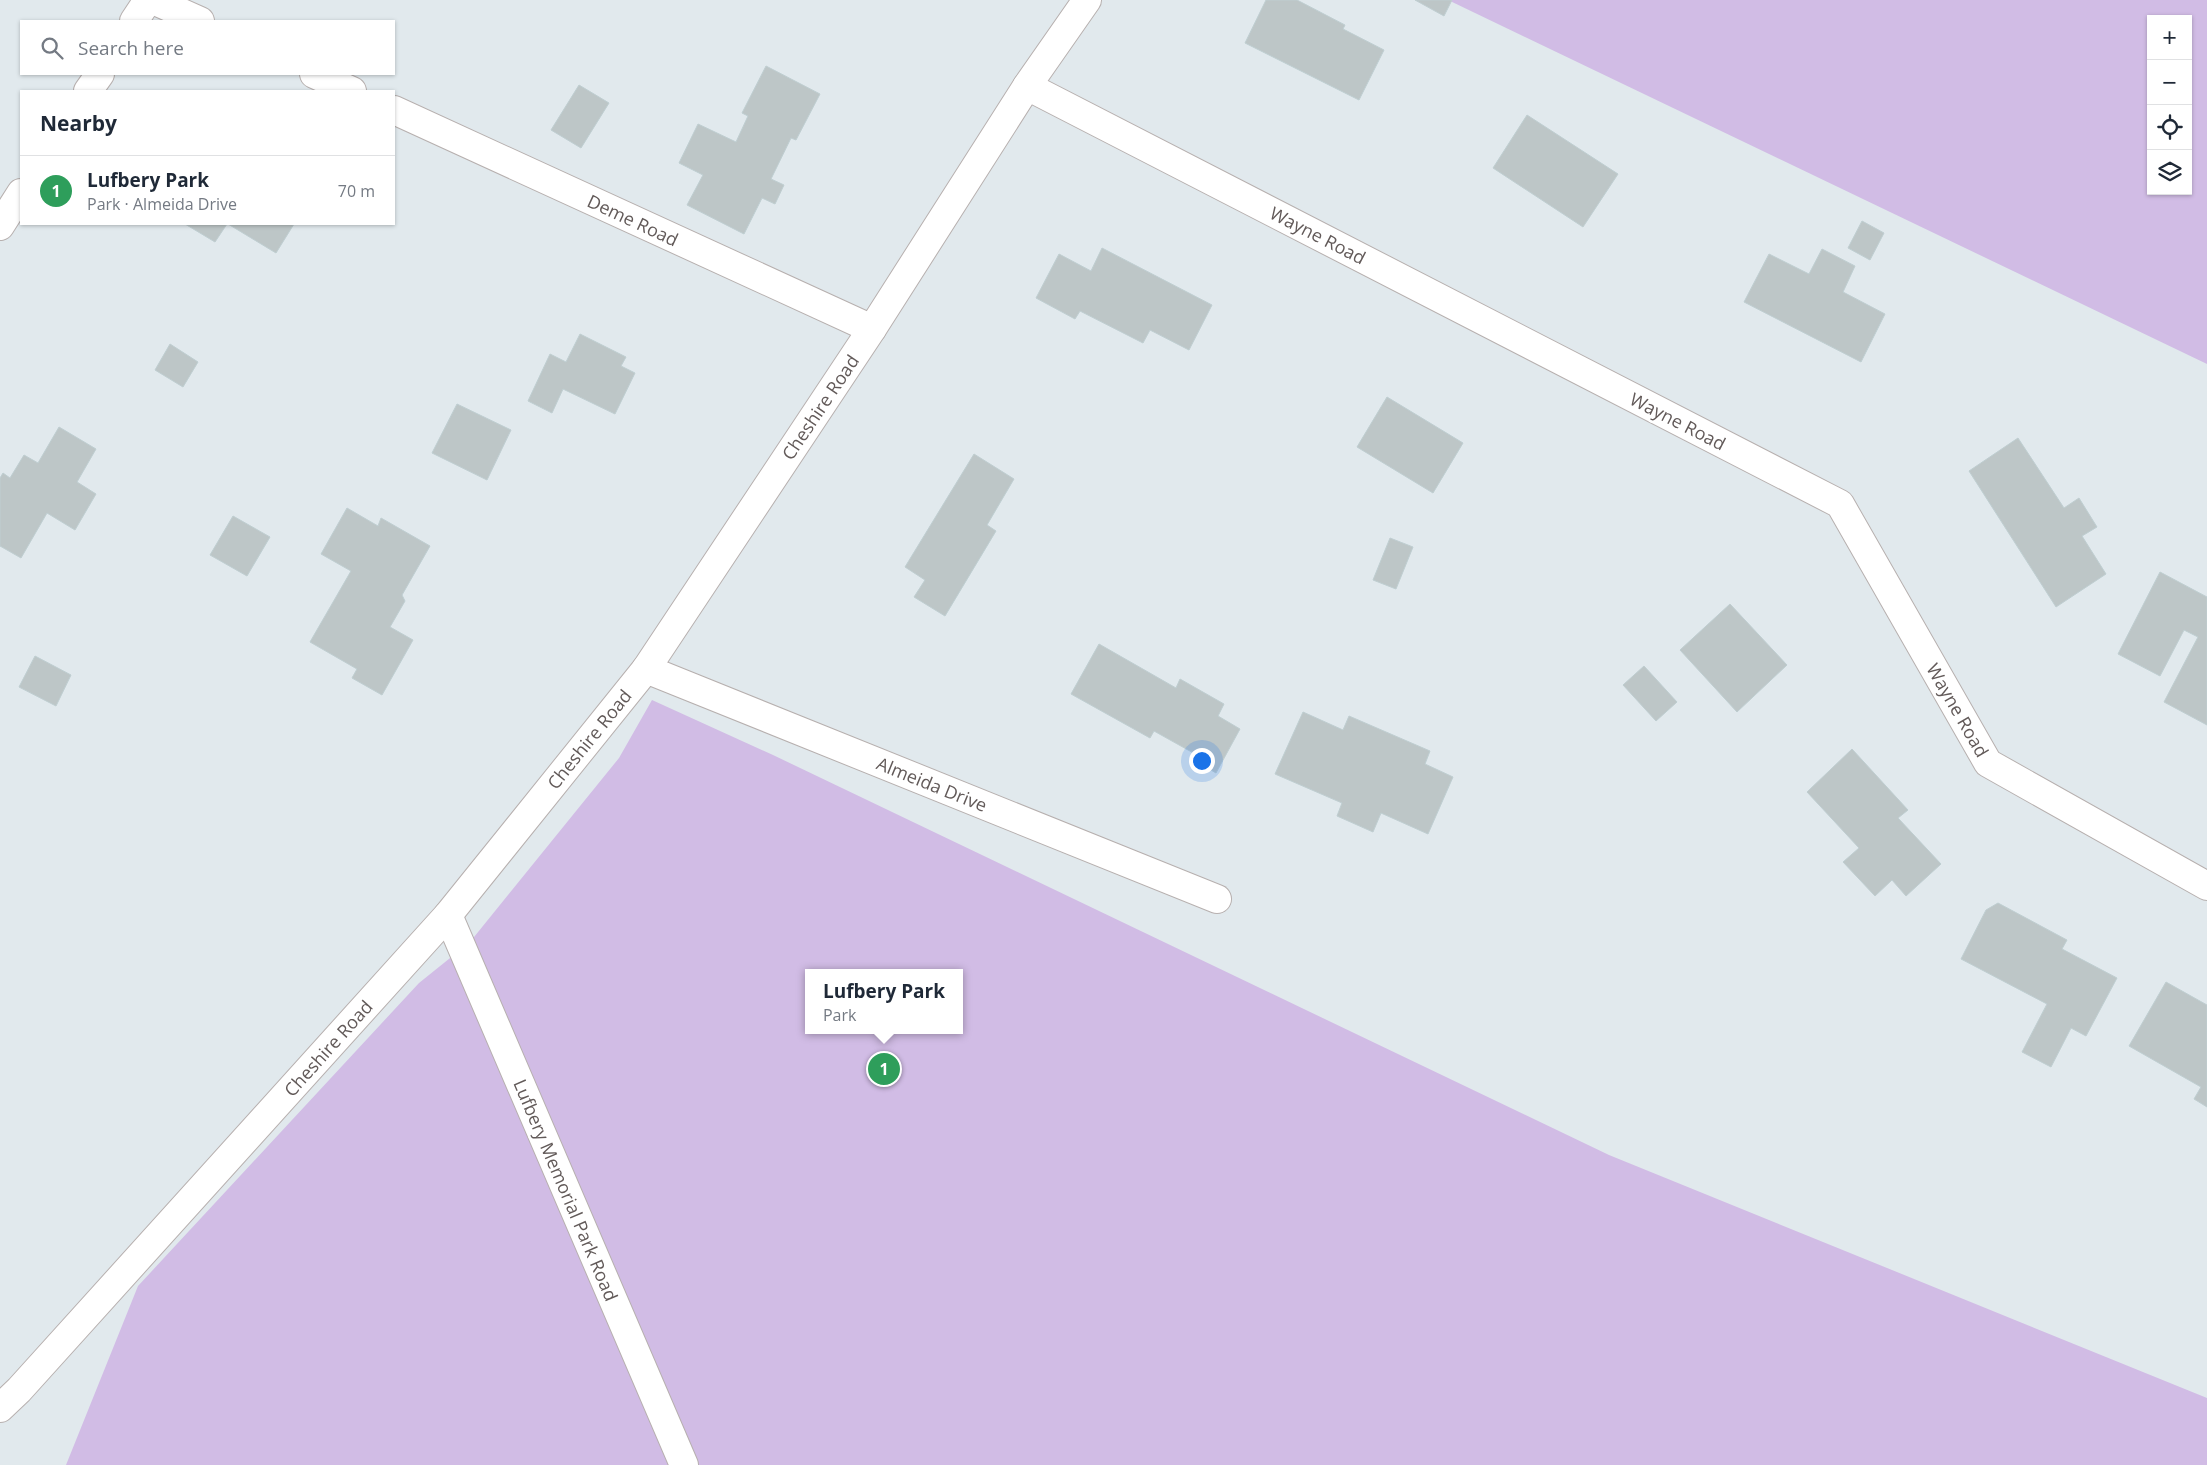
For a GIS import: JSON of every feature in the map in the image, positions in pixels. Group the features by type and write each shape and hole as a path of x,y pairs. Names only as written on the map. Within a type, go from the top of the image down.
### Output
{"street":[{"path":"135,20 148,0"},
{"path":"153,0 198,20"},
{"name":"Cheshire Road","path":"0,1408 26,1383 448,915 646,669 872,329 1027,86 1087,0"},
{"path":"89,90 99,75"},
{"path":"316,75 350,90"},
{"name":"Wayne Road","path":"1027,86 1840,504 1988,763 2207,886"},
{"name":"Deme Road","path":"395,110 872,329"},
{"path":"0,226 20,196"},
{"name":"Almeida Drive","path":"646,669 1218,899"},
{"name":"Lufbery Memorial Park Road","path":"448,915 684,1465"}],"shaded area":[{"path":"1448,0 2207,0 2207,364"},
{"path":"652,700 773,755 1609,1155 2207,1398 2207,1465 66,1465 138,1286 419,983 470,942 619,758"}],"building":[{"path":"1266,0 1297,0 1345,25 1343,29 1384,50 1359,100 1245,43"},
{"path":"1415,0 1452,0 1444,16"},
{"path":"766,66 820,94 796,140 791,138 771,179 784,185 775,204 762,198 744,234 687,205 703,175 679,163 698,124 736,142 748,116 742,113"},
{"path":"579,85 609,103 581,148 551,130"},
{"path":"1527,115 1618,174 1583,227 1493,168"},
{"path":"1862,221 1884,233 1870,260 1848,248"},
{"path":"187,225 226,225 215,242"},
{"path":"230,225 293,225 276,253"},
{"path":"1102,248 1212,305 1189,350 1150,330 1143,343 1080,311 1075,319 1036,298 1059,254 1091,271"},
{"path":"1822,249 1855,266 1843,292 1885,314 1861,362 1744,302 1769,254 1809,274"},
{"path":"580,334 626,357 621,366 635,373 615,414 563,389 552,413 528,401 550,354 566,362"},
{"path":"170,344 198,362 183,387 155,370"},
{"path":"1387,397 1463,443 1433,493 1357,447"},
{"path":"457,404 511,430 487,480 432,453"},
{"path":"59,427 96,449 77,482 96,494 75,530 47,513 21,558 0,546 0,478 3,473 10,478 24,455 38,463"},
{"path":"2018,438 2064,508 2079,498 2097,527 2082,536 2106,574 2056,607 1969,471"},
{"path":"974,454 1014,479 987,525 996,531 945,616 914,597 925,580 905,567"},
{"path":"347,508 378,526 381,518 430,546 402,595 405,601 390,627 413,640 382,695 352,678 357,669 310,642 351,571 321,554"},
{"path":"233,516 270,537 247,576 210,555"},
{"path":"1390,538 1413,547 1396,589 1373,580"},
{"path":"2160,572 2207,597 2207,725 2164,702 2198,637 2184,630 2160,676 2118,654"},
{"path":"1730,604 1787,665 1737,712 1680,650"},
{"path":"1099,644 1176,688 1180,679 1224,704 1218,716 1240,729 1216,773 1194,760 1197,755 1154,731 1150,738 1071,694"},
{"path":"35,656 71,675 56,706 19,687"},
{"path":"1644,666 1677,702 1656,721 1623,685"},
{"path":"1303,712 1343,730 1349,716 1430,751 1425,764 1453,777 1428,834 1381,813 1373,832 1337,816 1342,803 1275,774"},
{"path":"1852,749 1908,810 1898,818 1941,864 1906,896 1892,880 1875,896 1843,862 1859,848 1807,792"},
{"path":"1998,903 2067,940 2062,949 2117,978 2086,1036 2071,1028 2051,1067 2022,1052 2047,1004 1961,959 1986,910"},
{"path":"2166,982 2207,1005 2207,1107 2194,1099 2201,1087 2129,1046"}],"place":[{"name":"Lufbery Park","path":"884,1069"}]}
